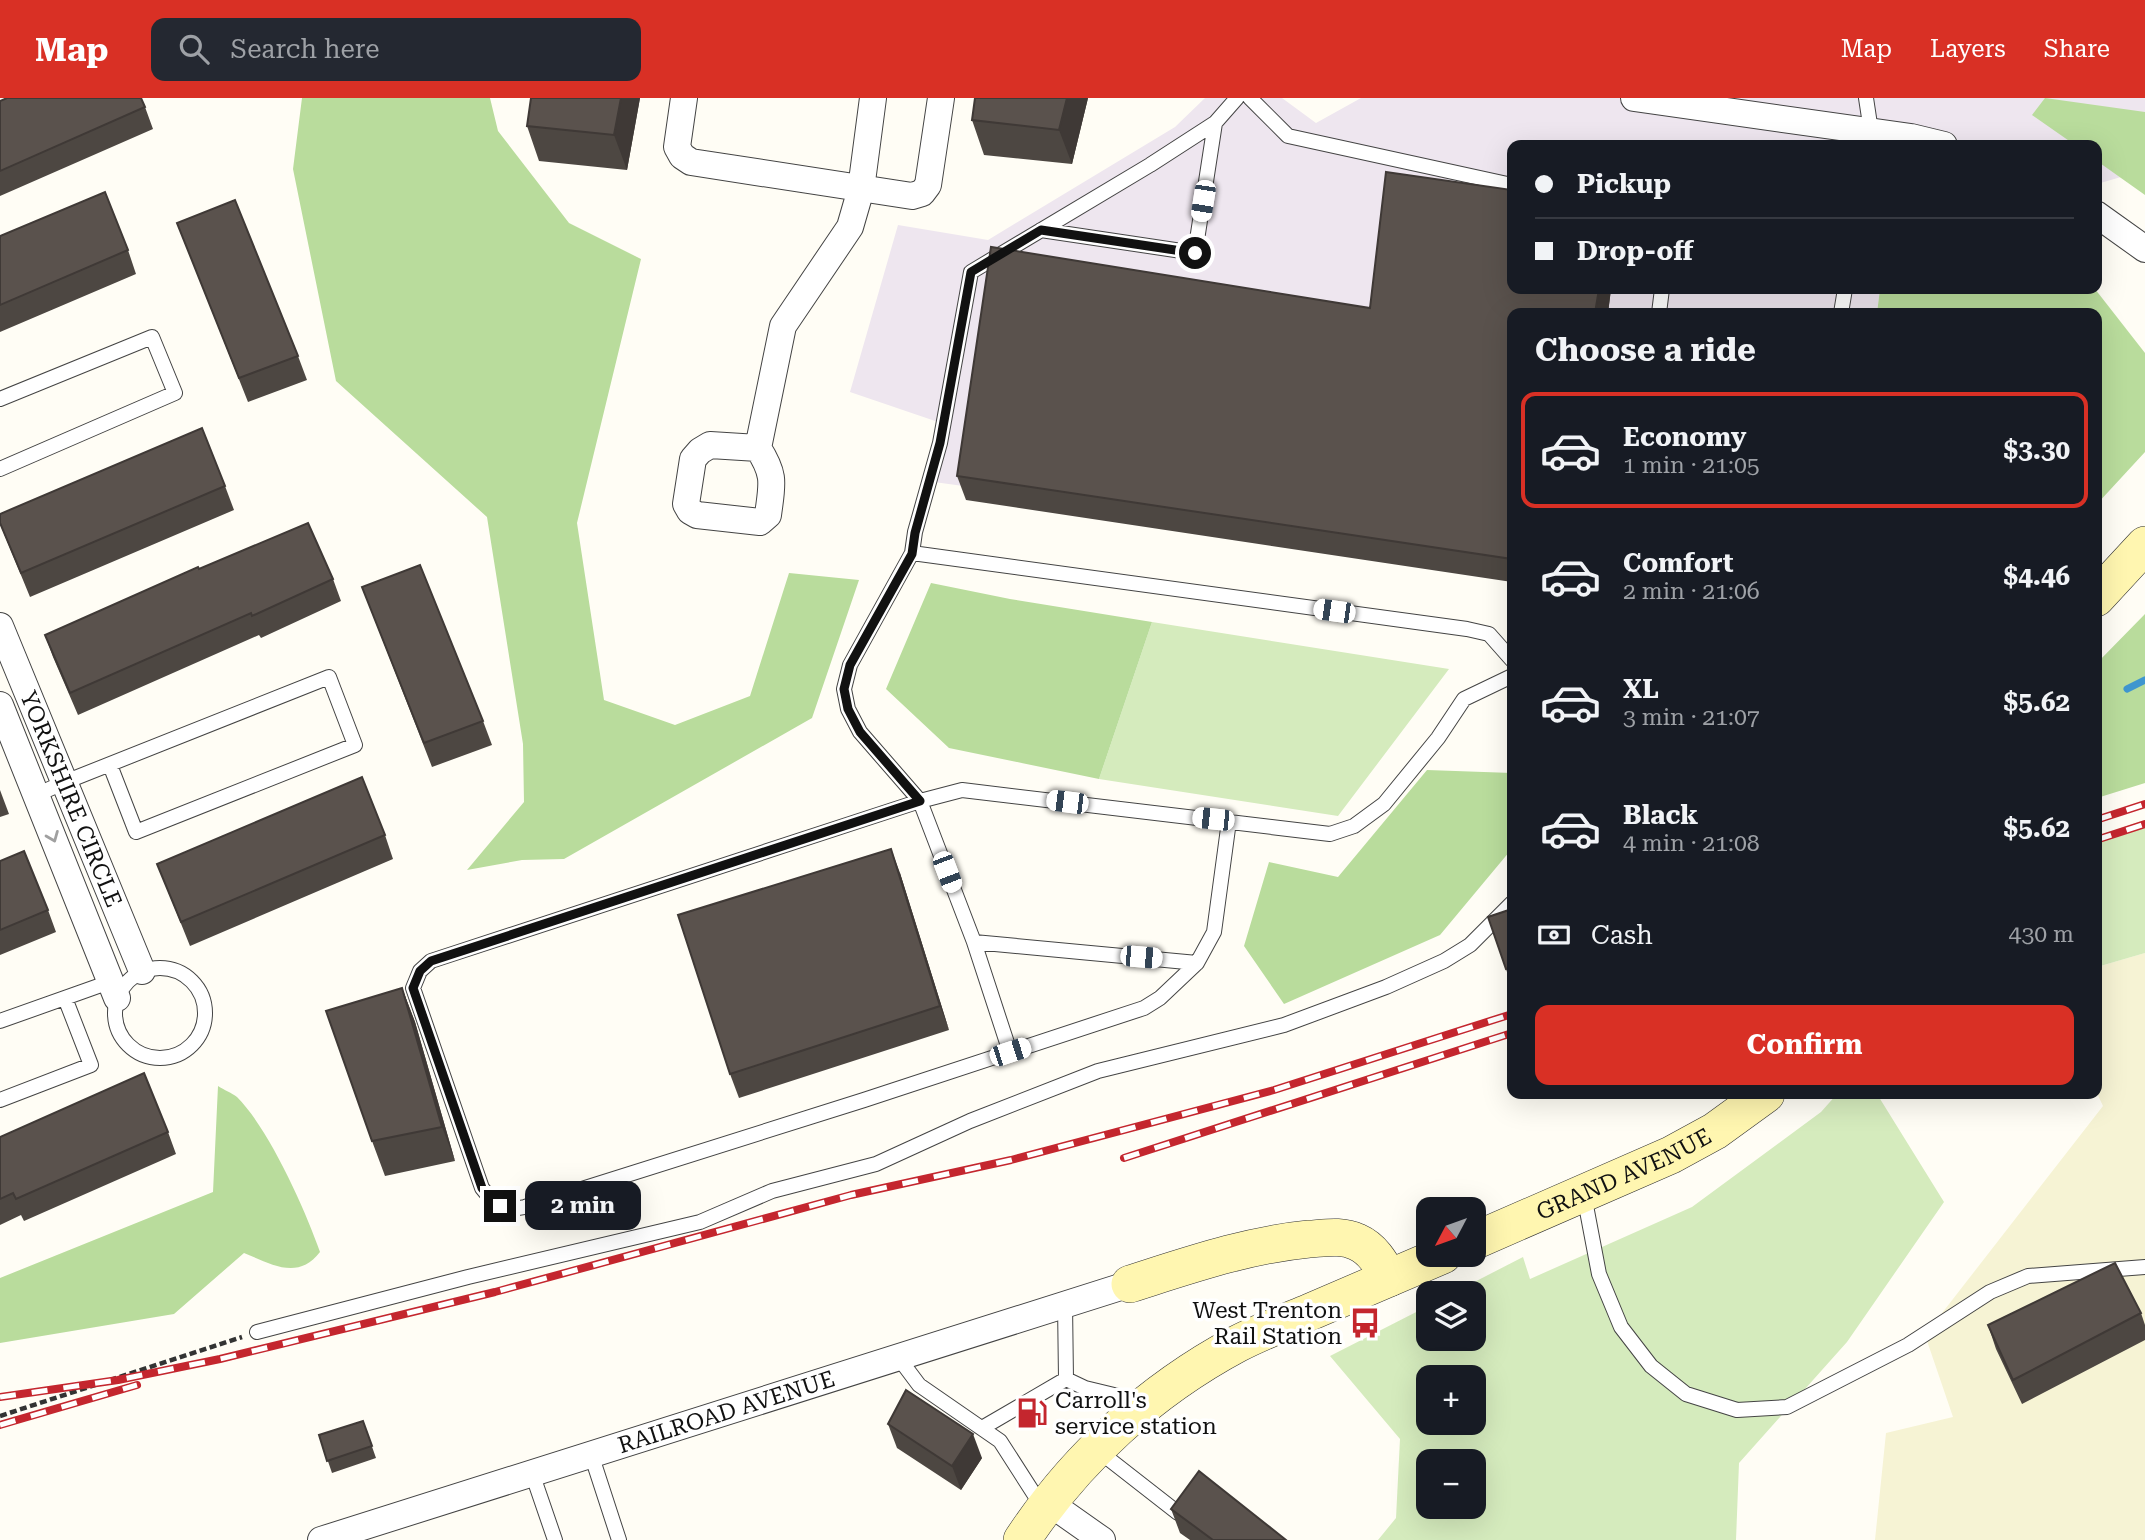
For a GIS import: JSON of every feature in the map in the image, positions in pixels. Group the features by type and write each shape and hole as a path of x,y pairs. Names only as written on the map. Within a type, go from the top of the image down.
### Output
{"main road":[{"path":"2102,592 2145,545"},
{"name":"GRAND AVENUE","path":"1486,1236 1671,1155 1715,1131 1759,1099"},
{"path":"1130,1284 1225,1254 1285,1242 1339,1237 1357,1242 1369,1250 1389,1278"},
{"path":"1022,1540 1046,1506 1096,1449 1169,1386 1241,1342 1416,1266"}],"street":[{"path":"684,98 677,148 682,156 691,162 912,197 922,193 928,185 940,98"},
{"path":"758,448 783,326 850,226 861,188 873,98"},
{"path":"1634,98 1869,138 1911,137 1923,140"},
{"path":"2102,218 2145,250"},
{"name":"YORKSHIRE CIRCLE","path":"0,626 65,782 124,985"},
{"name":"YORKSHIRE CIRCLE","path":"0,705 36,795 124,985"},
{"name":"RAILROAD AVENUE","path":"335,1538 591,1454 1130,1284"},
{"path":"1046,1506 1102,1540"}],"lane":[{"path":"1010,1052 974,942 920,801 860,732 848,709 844,689 850,665 912,554 915,533 940,443 971,272 1215,123 1237,98"},
{"path":"1250,98 1288,136 1507,185"},
{"path":"1867,98 1869,138"},
{"path":"1041,230 1195,253 1215,123"},
{"path":"0,400 152,337 175,393 0,469"},
{"path":"912,554 1466,629 1489,634 1507,654"},
{"path":"36,795 65,782 329,677 355,744 136,832 110,765"},
{"path":"1229,821 1214,932 1197,962 1160,998 1144,1008 525,1207 510,1210 500,1206 493,1202 482,1188 413,988 420,971 431,961 920,801 962,790 1229,821 1330,834 1354,826 1384,804 1438,738 1464,699 1507,678"},
{"path":"257,1332 468,1277 700,1222 772,1191 876,1164 970,1121 1098,1071 1284,1025 1386,987 1444,961 1471,945 1507,908"},
{"path":"974,942 1197,962"},
{"path":"0,1021 104,984 124,985 164,968 179,972 192,980 201,993 206,1007 200,1036 190,1048 177,1056 163,1059 148,1057 135,1051 124,1040 117,1027 115,1013 124,985"},
{"path":"0,1100 91,1065 65,998"},
{"path":"1584,1194 1598,1274 1621,1327 1651,1366 1686,1394 1737,1409 1787,1407 1908,1345 1990,1292 2028,1276 2145,1267"},
{"path":"1065,1304 1066,1379"},
{"path":"898,1357 919,1385 1000,1441 1046,1506"},
{"path":"1066,1379 1085,1388 1148,1403"},
{"path":"982,1428 1066,1379"},
{"path":"1096,1449 1178,1513"},
{"path":"591,1454 619,1540"},
{"path":"532,1473 549,1538"}],"path":[{"path":"0,1416 257,1332"}],"shaded area":[{"path":"1205,98 1282,98 1316,123 1361,98 2145,98 2145,170 2102,183 2102,140 1507,140 1507,294 1879,294 1878,308 1507,308 1507,560 934,482 941,423 850,392 898,225 988,240 1175,127"},
{"path":"2145,953 2145,1540 1875,1540 1886,1433 1953,1417 1925,1335 2103,1106 2100,1099 2102,1099 2102,966"}],"green space":[{"path":"302,98 490,98 498,131 569,223 641,259 577,523 604,700 675,725 750,696 789,573 859,580 812,718 564,859 522,860 467,870 524,802 523,744 487,517 336,381 293,169"},
{"path":"2045,98 2145,112 2145,195 2102,165 2102,140 2068,140 2032,115"},
{"path":"1879,294 2099,294 2145,353 2145,452 2102,499 2102,308 1878,308"},
{"path":"931,583 1152,622 1099,779 949,748 886,689"},
{"path":"2145,614 2145,783 2102,796 2102,658"},
{"path":"1152,622 1449,669 1338,816 1099,779"},
{"path":"1427,770 1507,773 1507,855 1440,935 1284,1004 1244,946 1269,862 1338,877"},
{"path":"2145,820 2145,953 2102,966 2102,834"},
{"path":"218,1086 237,1097 261,1129 296,1192 320,1252 312,1261 293,1268 274,1265 244,1253 174,1314 0,1343 0,1278 213,1192"},
{"path":"1833,1099 1880,1099 1944,1202 1847,1342 1739,1463 1736,1540 1378,1540 1396,1518 1400,1439 1330,1356 1416,1312 1416,1351 1486,1351 1486,1281 1476,1281 1523,1257 1530,1279 1692,1207 1821,1112"}],"building":[{"path":"7,98 141,98 145,107 0,171 0,101"},
{"path":"531,98 621,98 614,135 527,126"},
{"path":"975,98 1067,98 1059,130 972,120"},
{"path":"1386,172 1507,189 1507,294 1598,294 1596,308 1507,308 1507,558 957,476 991,247 1370,308"},
{"path":"105,192 128,250 0,305 0,236"},
{"path":"235,200 298,356 239,378 177,223"},
{"path":"202,428 225,486 21,573 0,523 0,514"},
{"path":"308,523 333,579 70,693 45,635 198,567 199,569"},
{"path":"420,565 483,721 424,743 362,587"},
{"path":"362,777 385,835 181,922 157,864"},
{"path":"891,849 940,1006 730,1074 678,915"},
{"path":"24,851 48,910 0,930 0,861"},
{"path":"1507,911 1507,969 1506,969 1488,917"},
{"path":"402,988 442,1127 372,1141 326,1011"},
{"path":"144,1073 168,1132 16,1199 13,1193 0,1199 0,1137"},
{"path":"2115,1263 2141,1313 2013,1380 1988,1325"},
{"path":"906,1390 973,1434 952,1466 888,1424"},
{"path":"363,1421 372,1446 327,1461 319,1435"},
{"path":"1199,1471 1286,1540 1213,1540 1171,1509"}],"waterway":[{"path":"2127,689 2145,680"}],"railway":[{"path":"2102,818 2145,804"},
{"path":"2102,838 2145,824"},
{"path":"0,1397 118,1380 220,1359 495,1292 851,1195 1011,1160 1274,1090 1507,1016"},
{"path":"1124,1158 1507,1035"},
{"path":"0,1425 137,1385"}],"place":[{"name":"West Trenton Rail Station","path":"1365,1323"},
{"name":"Carroll's service station","path":"1032,1413"}],"route":[{"path":"500,1206 493,1202 482,1188 413,988 420,971 431,961 920,801 860,732 848,709 844,689 850,665 912,554 915,533 940,443 971,272 1041,230 1195,253"}]}
